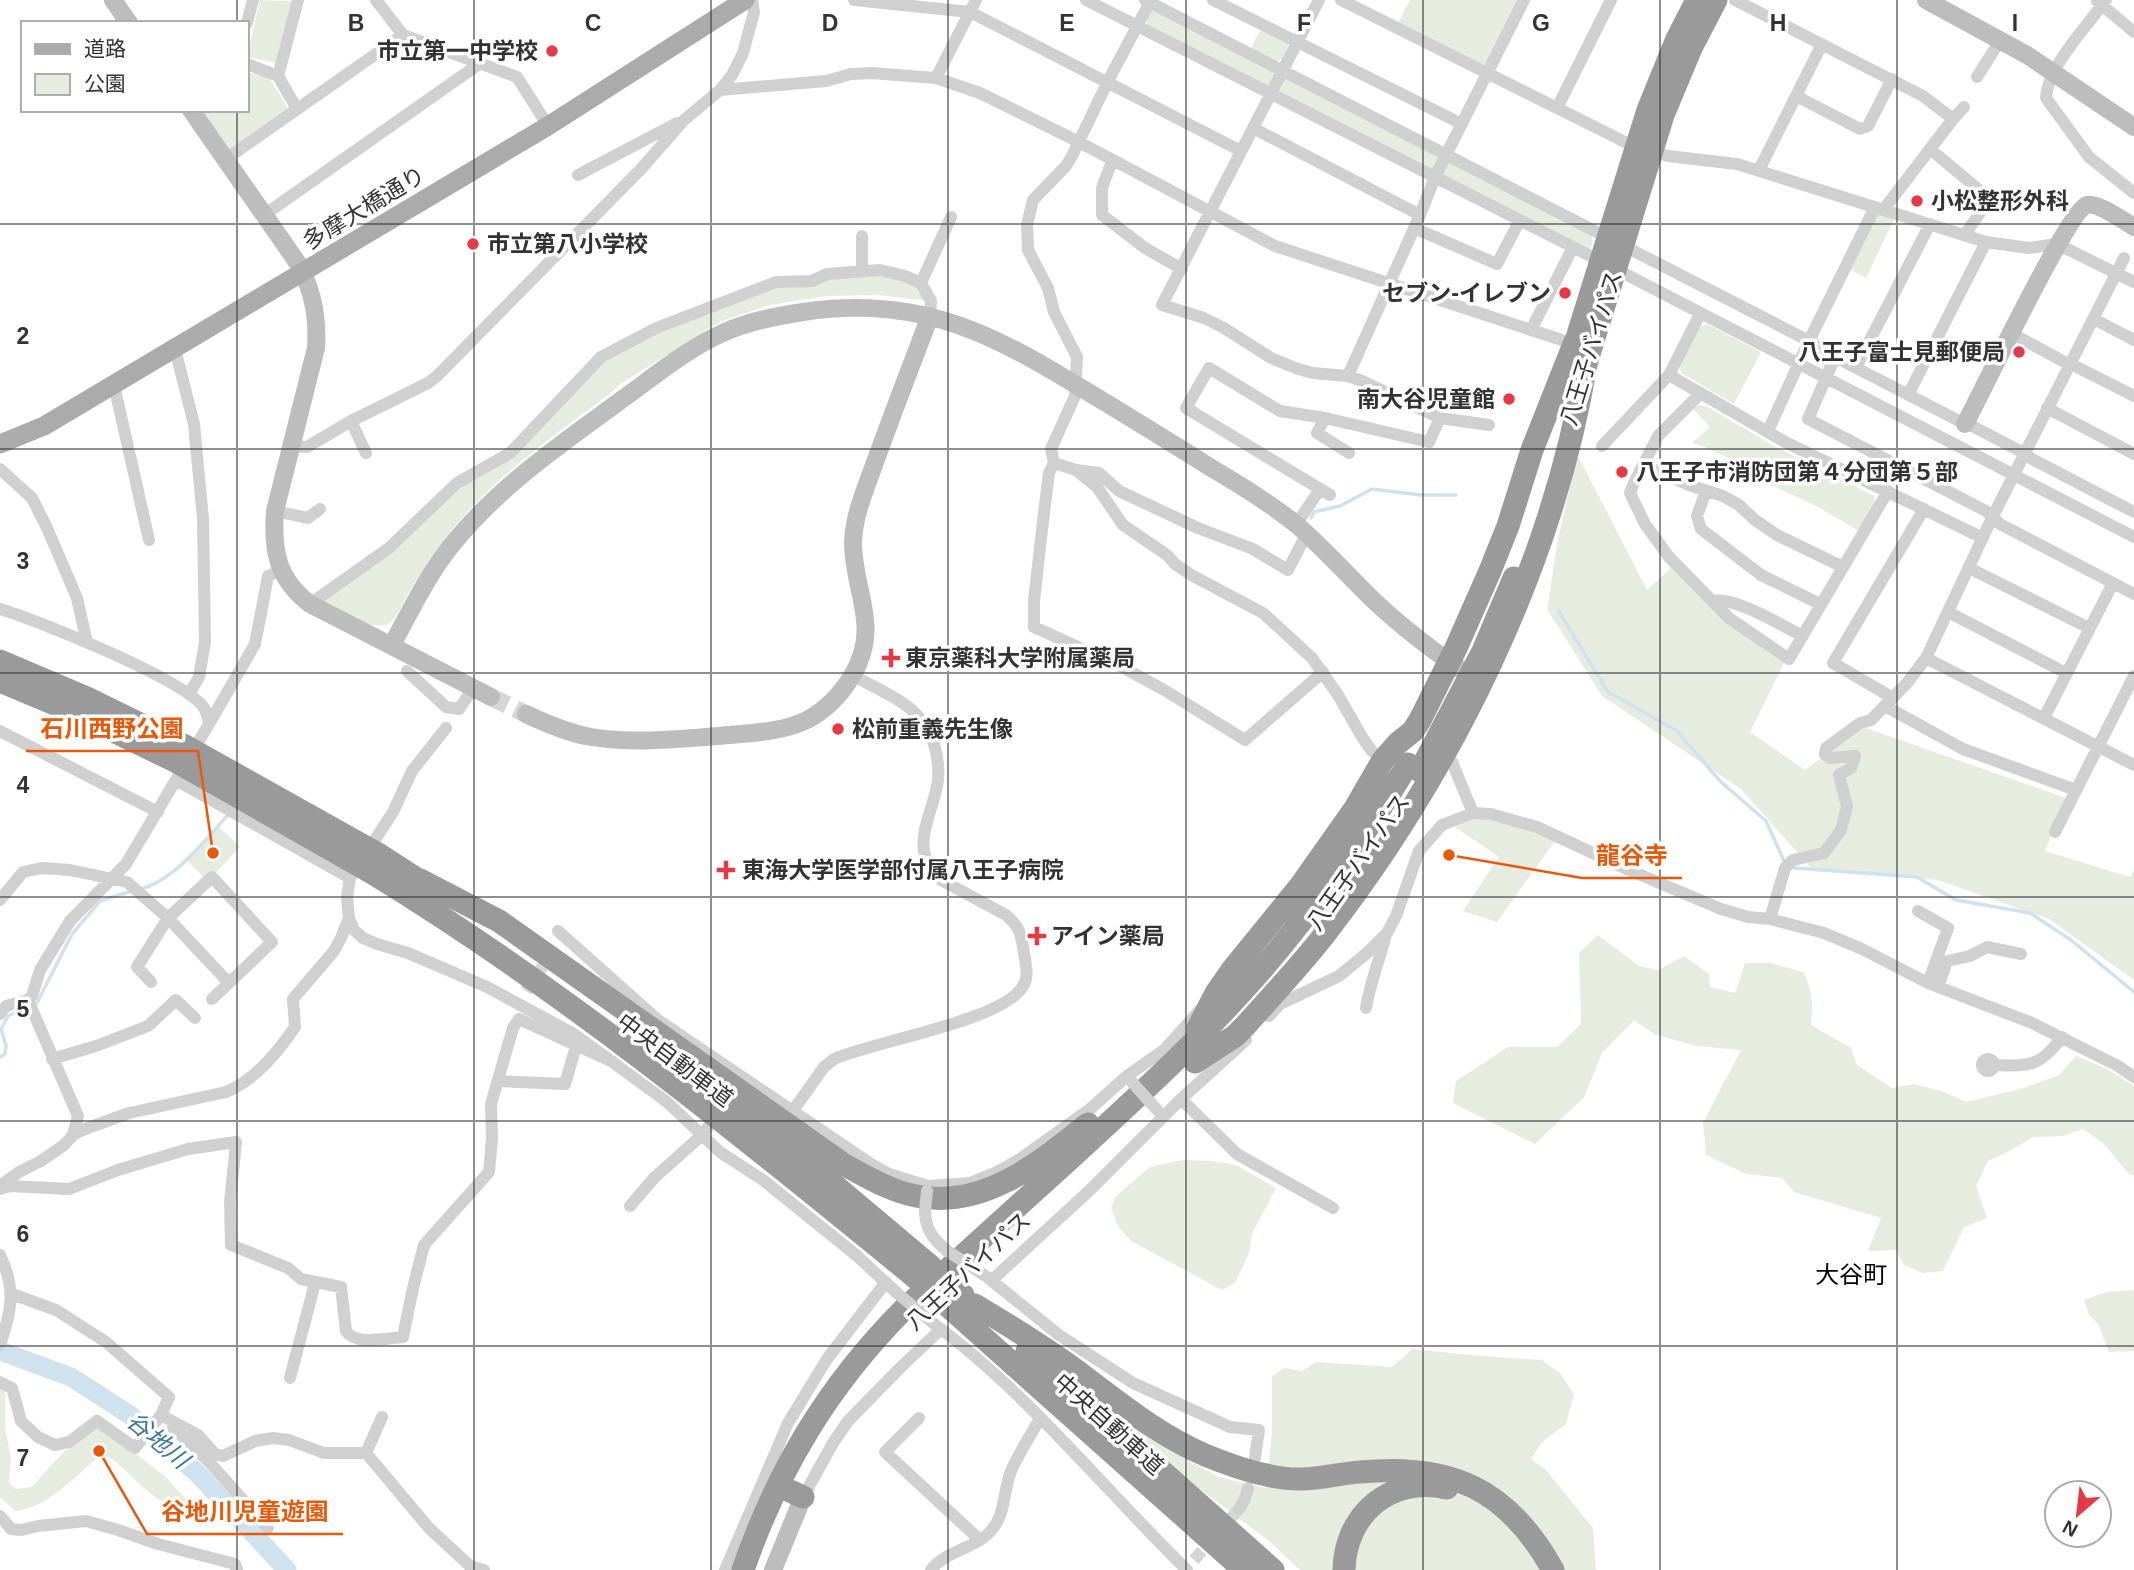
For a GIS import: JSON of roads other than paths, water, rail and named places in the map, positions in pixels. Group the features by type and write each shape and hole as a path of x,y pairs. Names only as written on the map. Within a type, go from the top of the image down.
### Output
{"highway":[{"name":"八王子バイパス","path":"1508,576 1574,344 1607,266 1643,150 1661,75 1697,0"},
{"name":"八王子バイパス","path":"1643,150 1716,0"},
{"name":"八王子バイパス","path":"788,1480 879,1357 1185,1061 1252,1001 1358,868 1414,768 1470,645 1508,576 1538,512 1586,365 1607,266"},
{"path":"1185,1061 1216,993 1301,885 1354,810 1384,761 1398,743 1413,732 1471,617 1499,549 1532,450 1574,344"},
{"path":"1185,1061 1249,1030 1351,898 1411,810 1446,750 1480,683 1528,576 1567,461 1586,365"},
{"name":"中央自動車道","path":"0,661 87,698 179,763"},
{"name":"中央自動車道","path":"0,681 76,713 179,763 366,868 484,945 655,1068 766,1155 930,1264"},
{"name":"八王子バイパス","path":"743,1568 824,1405 852,1367 883,1331 1130,1086 1185,1061 1300,923 1414,768"},
{"name":"中央自動車道","path":"366,868 420,880 572,984 709,1085 814,1168 930,1264 963,1302 1161,1496 1244,1570"},
{"path":"420,880 499,921 843,1164 900,1192 937,1199 960,1198 997,1187 1069,1138 1130,1086"},
{"path":"1216,993 1256,964 1285,932 1300,923"},
{"path":"963,1302 1030,1338 1114,1399 1169,1436 1202,1454 1270,1475 1302,1479 1395,1469 1441,1474 1475,1487 1504,1507 1517,1520 1538,1545 1553,1570"},
{"name":"中央自動車道","path":"963,1302 1273,1570"},
{"path":"1344,1570 1347,1545 1359,1519 1368,1508 1391,1492 1408,1487 1427,1486 1461,1492 1494,1511 1518,1534 1542,1570"},
{"path":"1161,1496 1237,1570"}],"main road":[{"name":"多摩大橋通り","path":"0,444 44,426 303,273 548,126 745,0"}],"street":[{"path":"248,21 253,0"},
{"path":"278,76 298,0"},
{"path":"376,0 403,35 517,77 548,126"},
{"path":"291,446 307,447 437,376 632,178 683,121 720,90 732,75 743,53 754,12 745,0"},
{"path":"854,0 973,6 1107,83 1241,151"},
{"path":"1086,0 1573,247 2134,537"},
{"path":"1213,0 1462,124"},
{"path":"1319,0 1163,305 1205,318 1271,358 1298,369 1348,376 1440,418 1489,425"},
{"path":"1341,0 1643,150 1737,164 1986,242 2029,248 2057,244 2134,282"},
{"path":"1348,376 1435,177 1524,0"},
{"path":"1557,108 1611,0"},
{"path":"1735,0 1892,79 1923,96 1953,119"},
{"path":"1926,0 2001,39 2054,71 2134,127"},
{"path":"1323,672 1245,740 1167,691 1122,667 1034,627 1034,601 1046,497 1049,473 1054,463 1051,449 1075,396 1077,357 1054,312 1048,288 1028,250 1027,225 1033,200 1066,166 1149,1 1809,341 2134,512"},
{"path":"2134,32 2101,2 2054,71 2046,98 2089,157 2134,193"},
{"path":"120,3 128,21"},
{"path":"936,78 973,6"},
{"path":"226,159 403,35"},
{"path":"1977,77 2001,39"},
{"path":"1759,170 1822,44"},
{"path":"248,64 278,76 297,109"},
{"path":"264,215 479,64"},
{"path":"720,90 826,81 851,74 936,78 980,93 1079,142 1275,246 1574,344"},
{"path":"1796,96 1860,129 1868,126 1892,79"},
{"path":"1768,431 1809,341 1879,208 1964,107"},
{"path":"192,112 303,273 313,298 318,322 316,348 275,511 275,553 290,586 310,604 491,696"},
{"path":"578,175 683,121"},
{"path":"1253,128 1420,215"},
{"path":"1930,149 1990,199 1965,234"},
{"path":"1112,161 1102,188 1102,215 1146,248 1182,269"},
{"path":"1965,424 2057,244 2081,208 2088,204 2097,205 2134,227"},
{"path":"921,284 951,217"},
{"path":"1414,228 1497,264 1520,220"},
{"path":"1856,367 1930,224"},
{"path":"862,236 862,271"},
{"path":"1908,395 1986,242"},
{"path":"1531,330 1573,247"},
{"path":"1770,919 1789,864 1824,853 1841,830 1847,807 1839,775 1851,768 1855,756 1830,758 1825,754 1826,748 1860,723 1871,720 1926,658 2024,453 2124,258"},
{"path":"310,604 389,548 457,483 510,453 601,357 656,328 776,282 812,281 827,274 880,270 905,276 921,284 931,301 930,316 855,524 854,557 866,623 863,649 852,675 832,702 805,721 765,732 656,741 589,737 526,714"},
{"path":"392,645 429,579 454,543 494,498 545,456 681,357 726,331 777,316 829,308 887,309 948,320 984,334 1059,373 1242,486 1301,530 1399,623 1480,683"},
{"path":"1601,446 1669,375 1700,314"},
{"path":"2094,319 2134,340"},
{"path":"2011,334 2134,396"},
{"path":"175,349 194,424 203,519 205,642 199,677 189,694"},
{"path":"1835,357 1808,419 1986,511 2000,524 2134,594"},
{"path":"1054,463 1076,470 1099,472 1119,491 1198,528 1254,549 1288,570 1301,530 1325,492 1186,408 1209,368 1280,411 1325,418 1429,442 1440,418"},
{"path":"1669,375 1825,463 1983,538"},
{"path":"114,385 149,540"},
{"path":"1700,393 1658,436 1630,493 1656,541 1669,557 1730,618 1789,659 1888,491"},
{"path":"2047,408 2134,454"},
{"path":"1325,418 1317,433 1349,453"},
{"path":"351,421 366,453"},
{"path":"1643,465 1723,496 1777,535 1843,567"},
{"path":"0,469 32,498 47,528 77,598 87,643"},
{"path":"1076,470 1097,487 1123,525 1193,576 1263,613 1312,658 1371,750 1384,761"},
{"path":"1706,491 1697,516 1701,529 1761,575 1820,604"},
{"path":"275,511 308,518 320,509"},
{"path":"1924,509 1833,663 1963,748 2077,790"},
{"path":"1969,568 2089,628"},
{"path":"73,1135 78,1116 31,1006 40,970 70,921 126,864 158,812 179,763 209,724 255,644 268,576 282,570"},
{"path":"2043,718 2113,583"},
{"path":"1714,601 1721,599 1753,611 1802,636"},
{"path":"0,609 87,643 189,694 204,709 209,724"},
{"path":"1948,612 2066,673"},
{"path":"1926,658 2134,765"},
{"path":"407,671 446,706 459,709 474,687"},
{"path":"792,1112 824,1067 834,1059 993,1009 1016,995 1028,972 1020,931 1014,922 941,880 927,862 923,838 937,782 938,763 929,732 917,715 905,705 852,675"},
{"path":"2055,832 2134,676"},
{"path":"446,728 412,771 366,868 347,897 349,918 354,930 363,938 408,953 486,987 574,1034 667,1102 705,1131 720,1152 763,1180 968,1350 1189,1566"},
{"path":"0,730 158,812"},
{"path":"1413,732 1446,750 1472,813"},
{"path":"179,763 366,868"},
{"path":"1366,1008 1387,933 1404,897 1419,851 1442,825 1472,813 1491,814 1537,827 1721,909 1824,933 1933,985 2032,1023 2118,1066 2134,1077"},
{"path":"0,900 23,872 42,868 111,877 132,886 143,895 228,982"},
{"path":"151,982 137,967 168,918 212,877 272,942 212,999"},
{"path":"1918,911 1948,928 1933,985"},
{"path":"0,1188 19,1172 64,1145 73,1135 129,1113 239,1087 278,1051 295,1027 293,999 334,951 349,918"},
{"path":"988,1277 1090,1190 1161,1114 1181,1099 1249,1030 1280,1004 1339,976 1355,965 1387,933"},
{"path":"559,938 657,1020 745,1081 880,1169 927,1188 970,1184 997,1172 1089,1110 1130,1086 1216,993"},
{"path":"1933,985 1947,961 1970,956 1987,947 2021,954"},
{"path":"519,1004 526,991"},
{"path":"52,1059 148,1026 176,1000 195,1018"},
{"path":"0,1014 6,1006 31,1006"},
{"path":"0,1188 10,1186 69,1189 118,1170 188,1149 236,1142 230,1202 231,1245 288,1268 300,1279 341,1287 346,1331 350,1337 358,1340 403,1337 424,1245 489,1172 491,1104 513,1028 519,1019 612,1062"},
{"path":"1994,1065 2027,1066 2035,1063 2062,1037"},
{"path":"498,1081 565,1084 576,1046"},
{"path":"1130,1086 1161,1114"},
{"path":"1181,1099 1237,1154 1333,1208"},
{"path":"630,1206 655,1177 705,1131"},
{"path":"927,1188 926,1227 934,1239 930,1264 988,1277 1059,1335 1133,1383 1230,1427 1259,1430 1255,1458"},
{"path":"0,1255 8,1271 12,1294 2,1335"},
{"path":"773,1570 788,1480 788,1423 827,1359 886,1282"},
{"path":"290,1378 315,1283"},
{"path":"0,1382 12,1388 21,1421 38,1437 55,1445 69,1442 97,1421 135,1448 159,1417 169,1397 106,1342 56,1310 12,1294"},
{"path":"743,1568 788,1480 833,1443 848,1422 937,1326"},
{"path":"159,1417 198,1435 215,1454 223,1457 255,1441 273,1438 289,1440 324,1453 366,1453 429,1528 470,1566 484,1570"},
{"path":"159,1417 210,1463 268,1528"},
{"path":"366,1453 382,1417"},
{"path":"919,1418 885,1452 980,1540"},
{"path":"931,1570 936,1563 990,1532 1001,1515 1011,1472 1040,1418"},
{"path":"1239,1509 1248,1488"},
{"path":"0,1516 11,1529 21,1530 86,1521 158,1544 235,1564 237,1570"}],"waterway":[{"path":"1311,518 1314,512 1340,506 1372,489 1421,495 1456,495"},
{"path":"1558,610 1608,692 1677,731 1720,781 1766,821 1784,861 1795,868 1917,877 1956,900 2030,913 2071,940 2134,992"},
{"path":"140,889 153,885 177,869 228,815"},
{"path":"0,1057 5,1054 6,1046 1,1029 8,1016 37,1003 72,934 100,901 132,891"},
{"name":"谷地川","path":"0,1351 71,1377 130,1415 197,1473 287,1570"}],"tunnel":[{"path":"491,697 526,714"},
{"path":"526,991 556,947"},
{"path":"1194,1560 1239,1509"}],"place":[{"name":"市立第一中学校","path":"552,51"},
{"name":"小松整形外科","path":"1917,201"},
{"name":"市立第八小学校","path":"473,244"},
{"name":"セブン-イレブン","path":"1565,293"},
{"name":"八王子富士見郵便局","path":"2019,352"},
{"name":"南大谷児童館","path":"1509,399"},
{"name":"八王子市消防団第４分団第５部","path":"1622,472"},
{"name":"東京薬科大学附属薬局","path":"891,658"},
{"name":"松前重義先生像","path":"838,729"},
{"name":"石川西野公園","path":"213,853"},
{"name":"龍谷寺","path":"1449,855"},
{"name":"東海大学医学部付属八王子病院","path":"726,870"},
{"name":"アイン薬局","path":"1037,936"},
{"name":"谷地川児童遊園","path":"99,1451"}],"district":[{"name":"大谷町","path":"1851,1274"}]}
